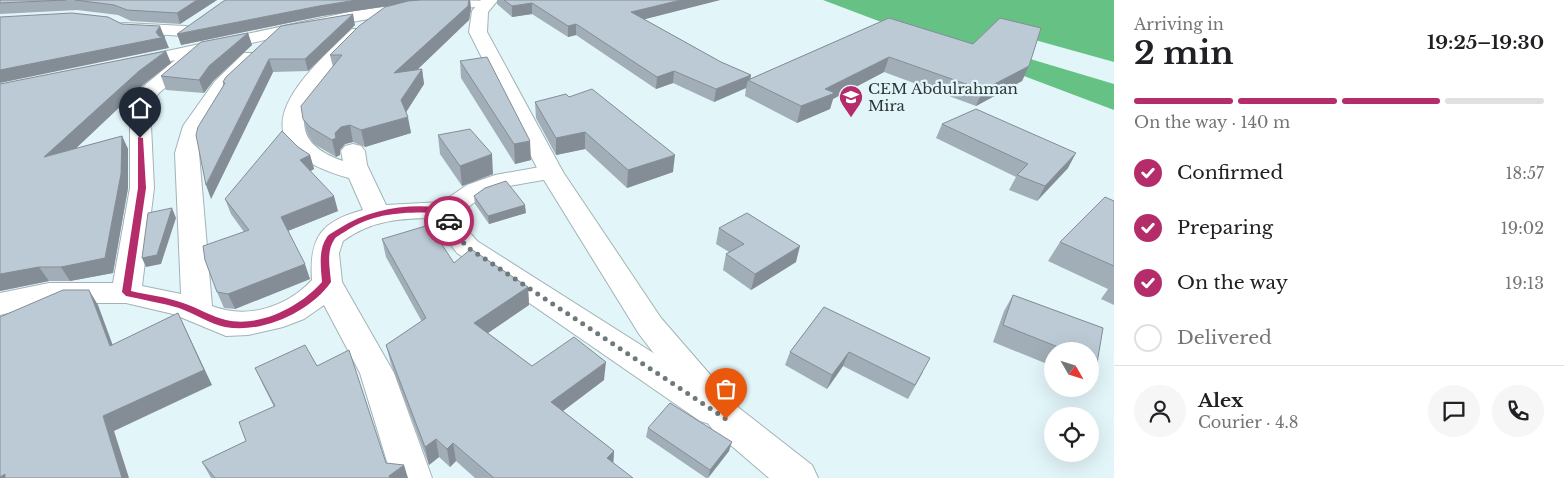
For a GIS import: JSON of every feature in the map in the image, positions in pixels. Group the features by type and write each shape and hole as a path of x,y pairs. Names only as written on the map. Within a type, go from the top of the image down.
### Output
{"street":[{"path":"118,67 278,32 384,12 450,2 489,0"},
{"path":"489,0 480,11 478,32 551,172 650,326 726,419"},
{"path":"377,213 356,162 326,164 304,150 293,134 292,117 306,90 332,58 384,12"},
{"path":"107,21 120,23 123,28 191,27 145,62"},
{"path":"197,312 187,153 194,126 222,85 278,32"},
{"path":"126,292 142,188 140,105 152,89 200,50"},
{"path":"412,478 377,373 326,282 325,254 331,238 352,223 377,213 448,210 476,190 504,180 551,172"},
{"path":"448,210 451,228 467,247 726,419 798,478"},
{"path":"0,304 50,293 126,292 180,305 226,324 248,323 272,319 293,311 312,299 326,282"}],"green space":[{"path":"823,0 1114,0 1114,62 1017,35 1003,51 1114,84 1114,110"}],"building":[{"path":"0,0 66,0 0,3"},
{"path":"75,0 197,0 177,13 127,10 114,5"},
{"path":"225,0 357,0 177,34"},
{"path":"421,0 469,0 468,6 394,73 422,69 401,100 408,117 361,130 350,125 341,127 335,133 336,138 332,140 310,127 303,119 301,106 342,55 330,55 359,26 385,7"},
{"path":"504,0 681,0 631,12 721,62 751,75 716,89 674,71 657,77 576,24 568,26 532,3 512,6"},
{"path":"72,13 108,17 122,24 160,26 156,32 159,36 165,37 0,70 0,17"},
{"path":"353,14 305,59 269,59 206,185 196,135 198,127 225,83 223,82 226,77 281,26"},
{"path":"889,18 973,44 1000,18 1041,28 1029,66 983,90 889,57 825,89 835,93 801,106 748,80"},
{"path":"248,33 209,66 199,80 161,76 201,42"},
{"path":"166,51 139,71 44,157 122,136 121,174 105,258 61,267 39,267 0,274 0,84"},
{"path":"487,57 530,141 514,144 460,61"},
{"path":"592,89 675,155 628,170 585,132 556,138 535,102 566,94 569,97"},
{"path":"976,109 1076,153 1045,186 1017,175 1028,164 942,124"},
{"path":"470,129 492,154 460,166 438,135"},
{"path":"282,131 298,147 310,155 300,160 334,196 281,217 305,264 228,294 217,292 205,260 203,246 249,230 225,199"},
{"path":"506,181 525,205 488,216 474,196 485,188"},
{"path":"1105,197 1114,201 1114,266 1060,242"},
{"path":"172,208 157,255 142,258 148,213"},
{"path":"747,213 800,246 755,274 726,254 744,244 719,228"},
{"path":"429,225 454,263 471,249 528,287 474,323 532,366 574,337 606,362 551,402 614,451 607,458 633,478 494,478 453,443 447,449 436,439 425,447 386,345 426,318 382,239"},
{"path":"63,290 89,290 110,346 178,313 204,370 103,416 122,478 5,478 5,474 0,477 0,317"},
{"path":"1013,295 1103,328 1099,351 1099,342 1046,342 1003,325"},
{"path":"824,307 930,358 915,385 849,352 832,375 790,352"},
{"path":"305,345 317,366 349,350 386,463 404,465 389,476 390,478 215,478 202,462 246,441 239,422 275,406 255,368"},
{"path":"670,403 732,442 710,470 648,428"}],"way so far":[{"path":"449,221 451,228 467,247 726,419"}],"place":[{"name":"CEM Abdulrahman Mira","path":"851,118"}],"route":[{"path":"140,138 142,188 126,292 180,305 226,324 272,319 293,311 312,299 326,282 325,254 331,238 352,223 377,213 395,210 448,210 449,221"}]}
